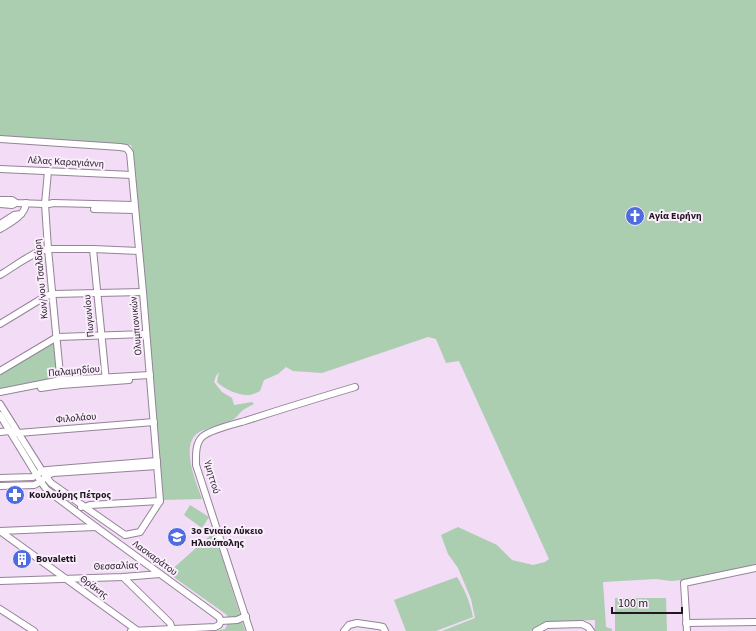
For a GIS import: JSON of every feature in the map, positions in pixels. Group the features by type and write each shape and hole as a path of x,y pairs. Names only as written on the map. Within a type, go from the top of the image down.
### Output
{"street":[{"name":"Ολυμπιονικών","path":"0,139 126,148 130,154 160,502"},
{"name":"Λέλας Καραγιάννη","path":"0,169 132,175"},
{"name":"Κων/νου Τσαλδάρη","path":"48,171 48,249 61,383"},
{"path":"0,200 47,204 52,206 135,208"},
{"path":"0,204 12,205 16,202"},
{"path":"0,229 16,219 26,209 26,203"},
{"path":"0,224 14,215 21,214"},
{"path":"0,275 42,250 94,249 138,251"},
{"name":"Πωγωνίου","path":"94,249 106,380"},
{"path":"0,324 46,296 53,294 143,292"},
{"path":"0,371 57,337 146,334"},
{"name":"Παλαμηδίου","path":"0,393 2,395 61,383 150,377"},
{"name":"Υμηττού","path":"250,631 196,466 196,448 200,440 207,433 356,387"},
{"path":"0,404 18,433 39,473"},
{"path":"0,415 39,473"},
{"name":"Φιλολάου","path":"0,432 10,431 18,433 154,422"},
{"path":"0,478 29,478 53,469 157,464"},
{"path":"0,486 34,485 38,484 53,473 157,464"},
{"name":"Λασκαράτου","path":"39,473 125,535 140,532 160,502"},
{"name":"Λασκαράτου","path":"39,473 41,482 47,490 219,616 221,621"},
{"path":"76,512 83,506 90,505 160,502"},
{"path":"0,531 96,527"},
{"name":"Θράκης","path":"0,531 138,631"},
{"path":"687,631 684,583 756,568"},
{"name":"Θεσσαλίας","path":"0,581 122,577 160,574"},
{"path":"122,577 170,623 172,629"},
{"path":"0,609 34,631"},
{"path":"131,631 215,627 219,625 221,621 237,620 246,616"},
{"path":"686,623 756,622"},
{"path":"344,631 349,625 357,623 383,627 386,631"},
{"path":"536,631 547,625 582,624 590,629"}],"green space":[{"path":"0,0 756,0 756,565 682,580 671,581 656,579 603,582 606,627 612,629 612,631 595,631 595,620 591,620 545,623 530,631 442,631 475,618 471,599 458,568 448,554 441,535 458,527 497,545 512,560 533,565 545,562 549,559 459,361 446,363 436,339 428,337 322,373 293,371 286,367 278,374 264,380 260,391 251,395 235,393 220,385 217,382 219,372 214,382 222,392 232,398 234,405 252,402 254,404 243,410 234,419 201,431 194,436 190,453 191,463 202,499 161,500 132,147 131,145 0,137"},
{"path":"52,343 56,354 57,364 57,377 54,380 0,390 0,374"},
{"path":"190,505 209,517 202,528 184,515"},
{"path":"214,532 245,631 214,631 225,629 228,623 227,615 168,573"},
{"path":"457,577 467,596 473,617 436,631 406,631 394,600"},
{"path":"615,598 666,598 667,631 615,631"}],"place":[{"name":"Αγία Ειρήνη","path":"635,216"},
{"name":"Κουλούρης Πέτρος","path":"15,495"},
{"name":"3ο Ενιαίο Λύκειο Ηλιούπολης","path":"177,537"},
{"name":"Bovaletti","path":"22,559"}]}
